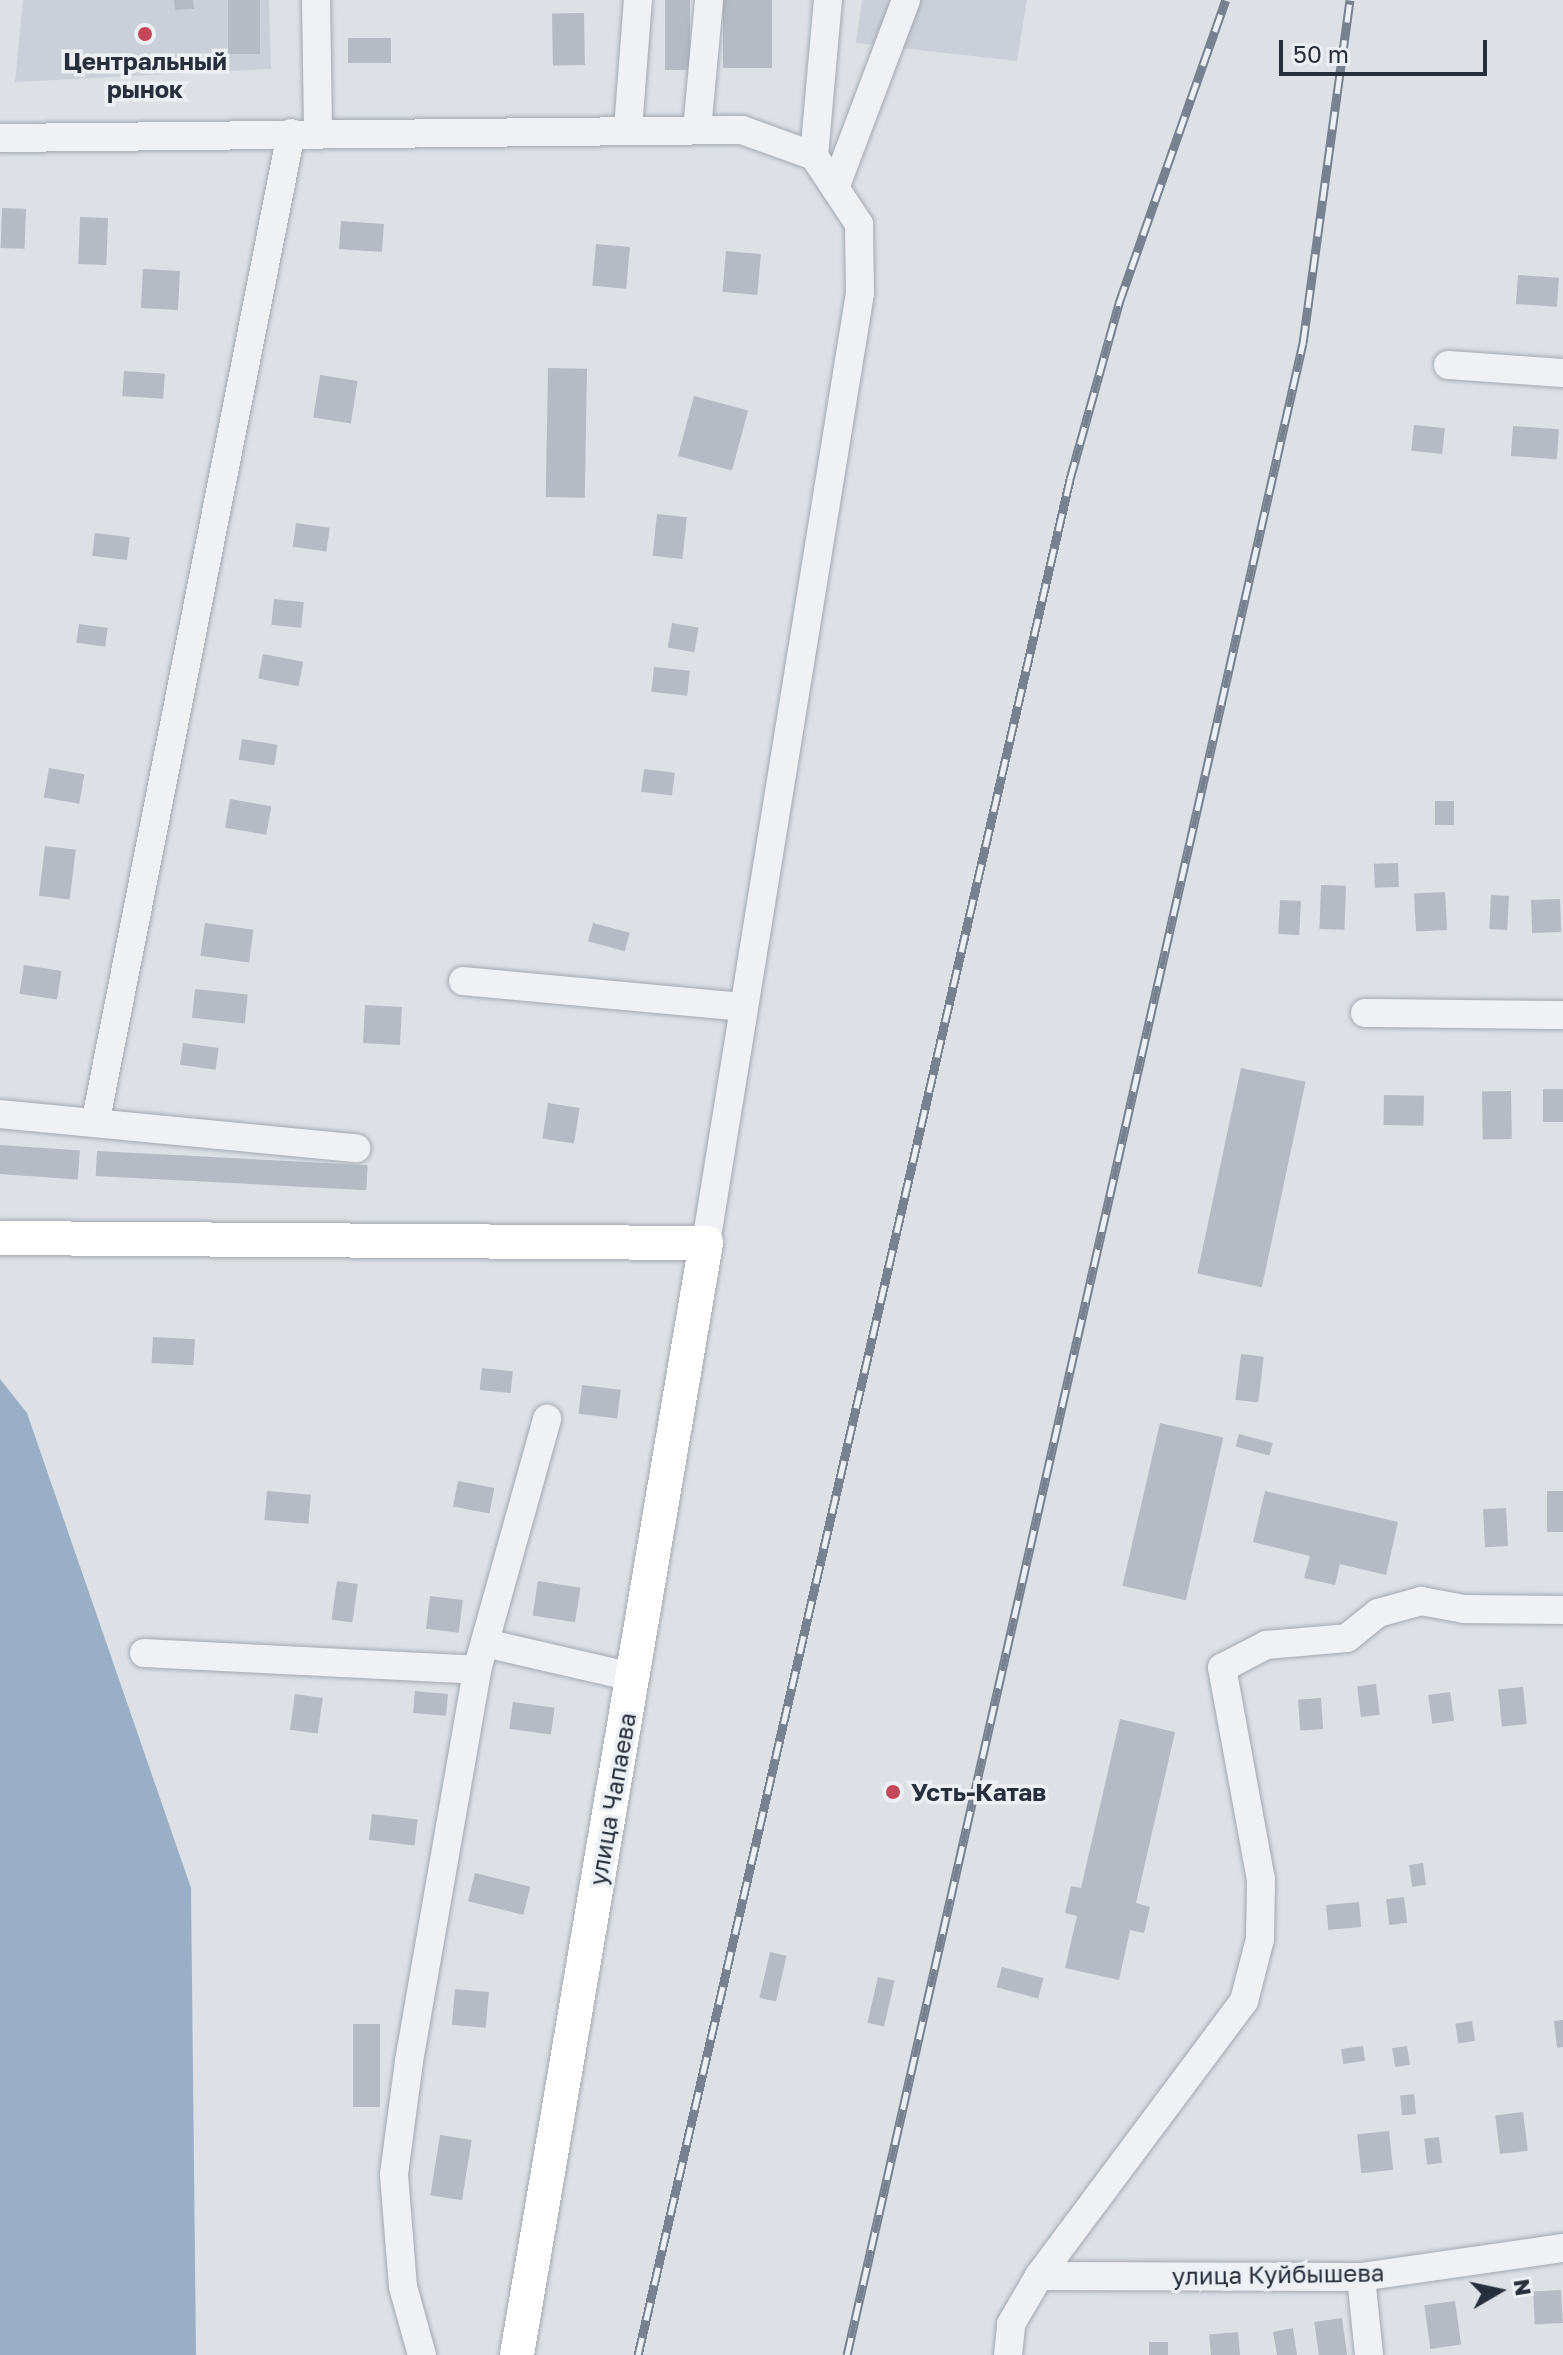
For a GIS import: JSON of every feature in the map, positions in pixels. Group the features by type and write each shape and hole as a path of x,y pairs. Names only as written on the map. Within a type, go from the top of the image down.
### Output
{"main road":[{"path":"0,1238 706,1243"},
{"name":"улица Чапаева","path":"517,2355 706,1243"}],"street":[{"path":"96,1119 304,132 316,0"},
{"path":"628,129 638,0"},
{"path":"697,130 709,0"},
{"path":"814,156 828,0"},
{"path":"835,188 906,0"},
{"path":"0,138 304,132 742,130 814,156 859,224 860,293 706,1243"},
{"path":"1448,365 1563,373"},
{"path":"463,981 744,1007"},
{"path":"1365,1013 1563,1015"},
{"path":"0,1114 96,1119 356,1148"},
{"path":"422,2355 403,2287 394,2174 481,1657 547,1419"},
{"path":"1008,2355 1011,2324 1039,2276 1244,2001 1260,1939 1261,1880 1222,1668 1266,1645 1347,1638 1378,1613 1421,1601 1464,1609 1563,1610"},
{"path":"144,1653 481,1657 632,1677"},
{"name":"улица Куйбышева","path":"1039,2276 1361,2277 1563,2248"},
{"path":"1361,2277 1369,2355"}],"shaded area":[{"name":"Центральный рынок","path":"23,0 269,0 271,69 15,82"},
{"path":"862,0 1027,0 1017,61 856,43"}],"water":[{"path":"0,1379 27,1413 191,1888 196,2355 0,2355"}],"building":[{"path":"174,0 193,0 194,9 175,10"},
{"path":"228,0 260,0 260,54 228,54"},
{"path":"665,0 690,0 690,70 665,70"},
{"path":"723,0 772,0 772,68 723,68"},
{"path":"584,13 585,65 553,66 552,14"},
{"path":"348,38 391,38 391,63 348,63"},
{"path":"2,208 26,209 25,249 1,248"},
{"path":"80,217 108,218 106,265 78,264"},
{"path":"341,221 384,224 382,252 339,249"},
{"path":"596,244 630,247 626,289 592,286"},
{"path":"726,251 761,254 757,295 722,292"},
{"path":"143,269 180,271 178,310 141,308"},
{"path":"1518,275 1559,278 1557,307 1516,304"},
{"path":"548,368 587,369 585,498 546,497"},
{"path":"124,371 165,374 163,399 122,396"},
{"path":"320,375 358,381 351,423 313,417"},
{"path":"694,396 748,410 732,470 678,456"},
{"path":"1414,425 1445,428 1442,454 1411,451"},
{"path":"1513,426 1559,429 1557,459 1511,456"},
{"path":"657,514 687,517 682,559 653,556"},
{"path":"296,523 330,528 326,551 293,547"},
{"path":"95,533 130,537 127,560 92,556"},
{"path":"274,599 304,602 301,628 271,625"},
{"path":"672,623 699,628 694,652 668,648"},
{"path":"79,624 108,628 105,647 76,643"},
{"path":"263,654 303,662 298,686 258,679"},
{"path":"654,667 690,671 687,696 651,692"},
{"path":"242,739 278,745 274,765 239,760"},
{"path":"49,768 84,774 79,804 44,798"},
{"path":"644,769 675,773 672,796 641,792"},
{"path":"230,799 271,806 266,835 225,828"},
{"path":"1435,801 1454,801 1454,825 1435,825"},
{"path":"45,846 76,850 70,899 39,896"},
{"path":"1398,863 1399,887 1375,888 1374,864"},
{"path":"1321,885 1346,886 1344,930 1319,929"},
{"path":"1445,892 1447,930 1416,932 1414,894"},
{"path":"1491,895 1509,896 1507,930 1489,929"},
{"path":"1560,899 1561,932 1532,933 1531,900"},
{"path":"1280,900 1301,901 1299,935 1278,934"},
{"path":"205,923 254,930 249,962 200,956"},
{"path":"593,923 630,933 625,951 588,941"},
{"path":"24,965 62,971 57,1000 19,994"},
{"path":"195,989 248,995 245,1023 192,1018"},
{"path":"365,1005 402,1007 400,1045 363,1043"},
{"path":"183,1043 219,1048 216,1070 180,1065"},
{"path":"1241,1068 1306,1082 1262,1287 1197,1273"},
{"path":"1543,1089 1563,1089 1563,1122 1543,1122"},
{"path":"1511,1091 1512,1139 1483,1139 1482,1092"},
{"path":"1384,1095 1424,1096 1423,1126 1383,1125"},
{"path":"548,1103 580,1108 574,1144 542,1139"},
{"path":"0,1145 80,1151 78,1180 0,1174"},
{"path":"97,1151 368,1165 366,1190 96,1176"},
{"path":"153,1337 195,1339 194,1365 152,1363"},
{"path":"1241,1354 1264,1357 1258,1402 1235,1400"},
{"path":"482,1368 513,1371 511,1393 480,1390"},
{"path":"582,1385 621,1390 617,1419 578,1414"},
{"path":"1160,1423 1223,1438 1186,1600 1122,1586"},
{"path":"1239,1434 1273,1443 1269,1456 1236,1447"},
{"path":"458,1481 494,1488 489,1514 453,1507"},
{"path":"267,1491 311,1495 308,1524 264,1520"},
{"path":"1265,1491 1398,1522 1386,1575 1340,1564 1335,1585 1304,1578 1310,1556 1253,1542"},
{"path":"1547,1491 1563,1491 1563,1532 1547,1532"},
{"path":"1506,1508 1508,1546 1485,1547 1483,1509"},
{"path":"337,1581 358,1584 352,1623 332,1620"},
{"path":"538,1581 580,1588 575,1622 533,1616"},
{"path":"430,1596 463,1600 459,1633 426,1629"},
{"path":"1376,1684 1380,1715 1361,1717 1357,1686"},
{"path":"1523,1687 1527,1724 1502,1726 1498,1690"},
{"path":"415,1691 448,1694 446,1716 413,1713"},
{"path":"1450,1692 1454,1721 1432,1724 1428,1695"},
{"path":"295,1694 323,1698 318,1734 290,1730"},
{"path":"1321,1698 1323,1729 1300,1731 1298,1700"},
{"path":"513,1702 555,1708 551,1735 509,1729"},
{"path":"1120,1719 1175,1732 1136,1903 1150,1907 1144,1933 1130,1930 1119,1980 1065,1968 1077,1916 1065,1913 1071,1886 1081,1888"},
{"path":"372,1814 418,1820 414,1845 369,1840"},
{"path":"1423,1863 1426,1885 1412,1887 1409,1865"},
{"path":"475,1873 530,1887 523,1915 468,1901"},
{"path":"1404,1897 1407,1923 1389,1925 1386,1899"},
{"path":"1359,1902 1361,1927 1328,1930 1326,1905"},
{"path":"770,1952 787,1956 776,2002 759,1998"},
{"path":"1002,1967 1044,1978 1038,1998 997,1987"},
{"path":"878,1977 895,1981 884,2027 867,2023"},
{"path":"455,1989 489,1992 486,2028 452,2025"},
{"path":"1563,2020 1563,2047 1557,2048 1554,2021"},
{"path":"1472,2021 1475,2041 1458,2043 1455,2024"},
{"path":"353,2024 380,2024 380,2107 353,2107"},
{"path":"1363,2046 1365,2061 1343,2064 1341,2049"},
{"path":"1407,2046 1410,2065 1395,2067 1392,2048"},
{"path":"1414,2094 1416,2114 1402,2115 1400,2095"},
{"path":"1523,2112 1528,2151 1500,2154 1495,2115"},
{"path":"1389,2131 1393,2170 1361,2173 1357,2134"},
{"path":"440,2135 472,2140 462,2200 430,2195"},
{"path":"1439,2137 1442,2163 1427,2165 1424,2139"},
{"path":"1561,2290 1563,2323 1535,2324 1533,2291"},
{"path":"1455,2301 1461,2345 1430,2349 1424,2305"},
{"path":"1342,2318 1347,2355 1319,2355 1314,2322"},
{"path":"1293,2328 1297,2355 1277,2355 1273,2332"},
{"path":"1238,2332 1240,2355 1211,2355 1209,2335"},
{"path":"1149,2342 1168,2342 1168,2355 1149,2355"}],"railway":[{"path":"638,2355 1070,479 1119,303 1226,0"},
{"path":"847,2355 1303,343 1350,0"}],"place":[{"name":"Центральный рынок","path":"145,34"},
{"name":"Усть-Катав","path":"893,1792"}]}
